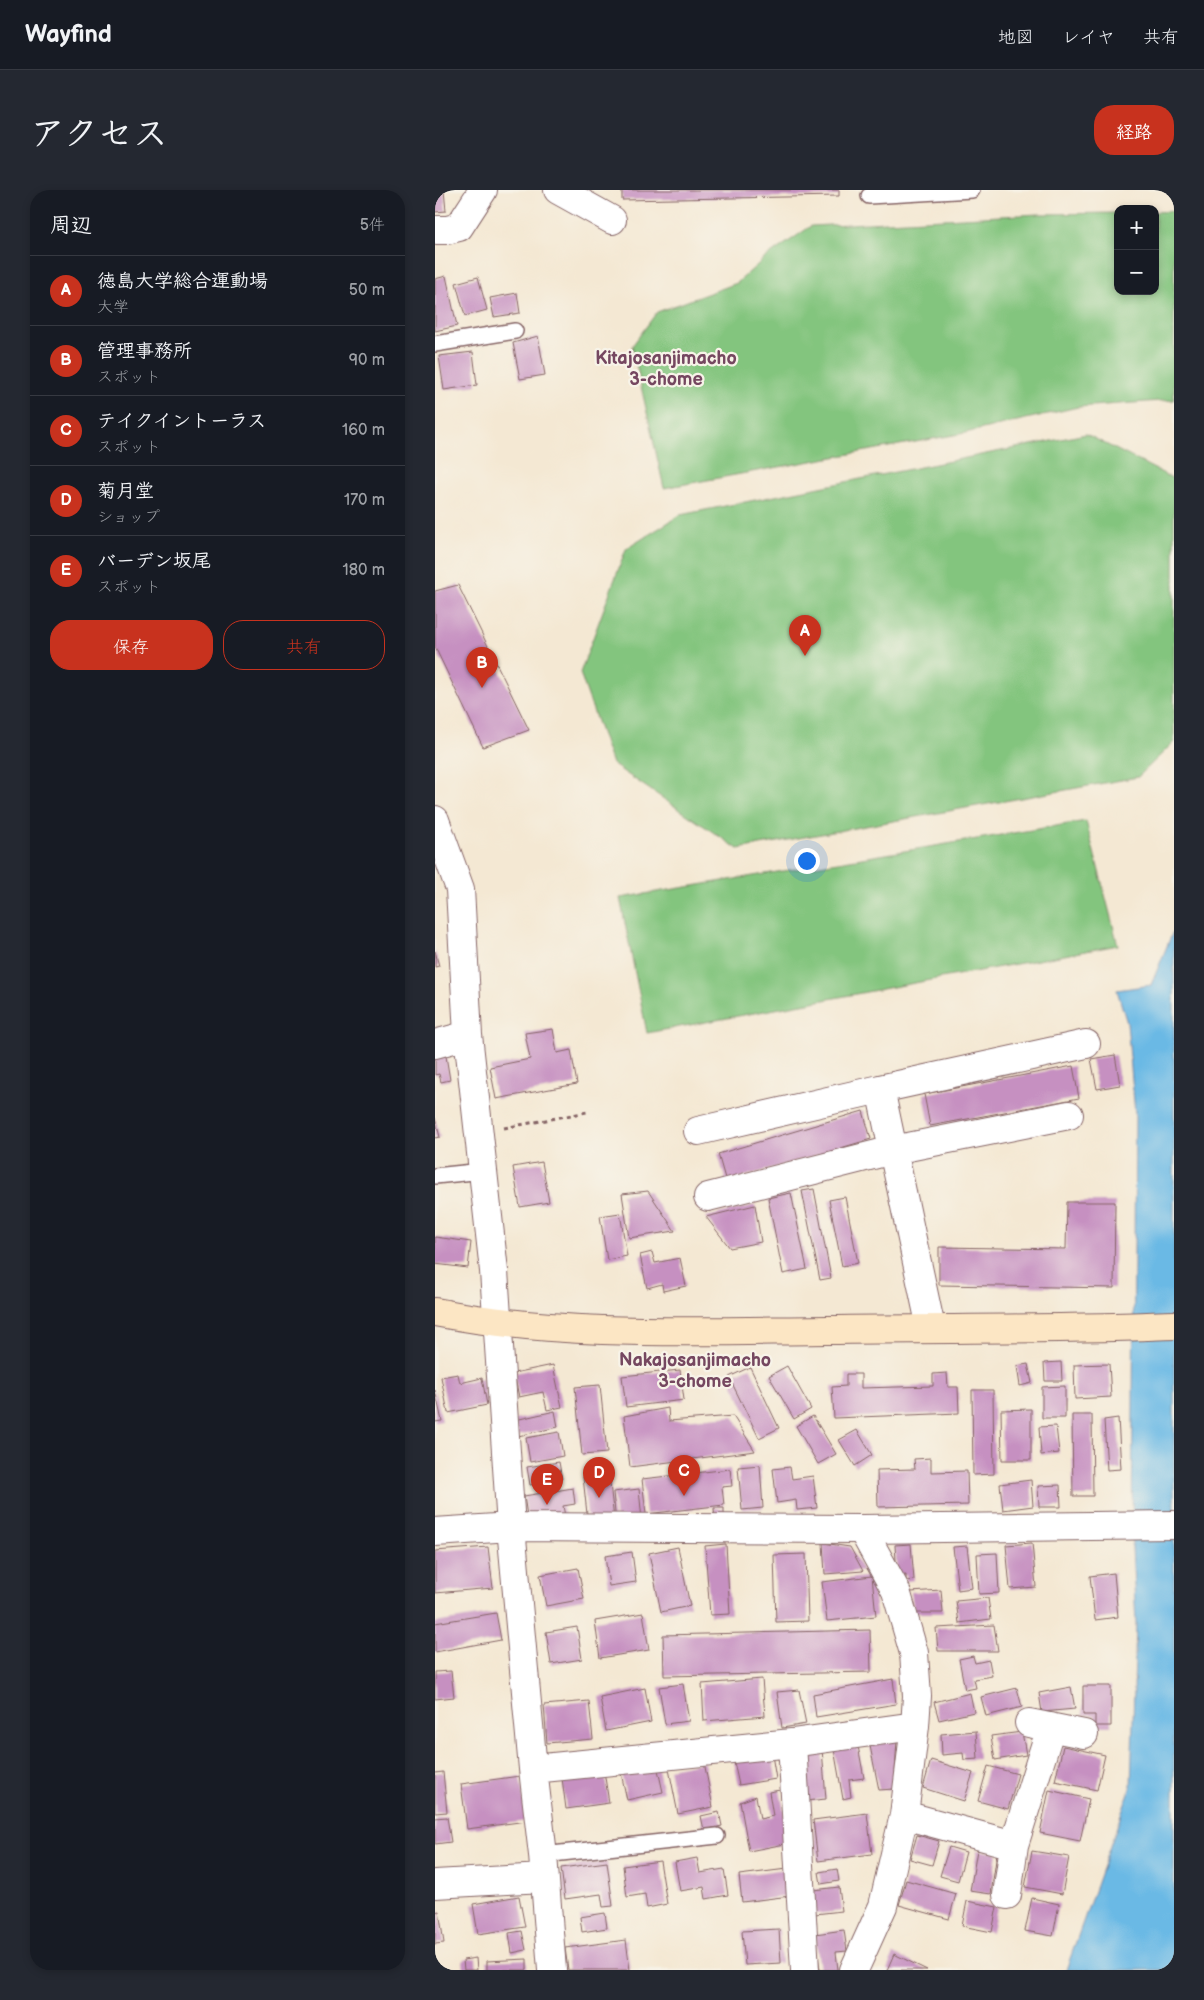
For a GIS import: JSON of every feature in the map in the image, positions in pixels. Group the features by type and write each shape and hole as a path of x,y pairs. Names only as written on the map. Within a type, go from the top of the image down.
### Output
{"street":[{"path":"435,230 459,227 483,190"},
{"path":"558,190 612,220"},
{"path":"435,820 460,889 468,1035 494,1271 511,1527 533,1769 544,1866 551,1970"},
{"path":"435,1044 468,1035"},
{"path":"698,1131 1086,1044"},
{"path":"880,1090 931,1328"},
{"path":"708,1197 893,1150 1069,1115"},
{"path":"435,1312 497,1322 666,1331 1174,1326"},
{"path":"435,1532 511,1527 862,1529 1174,1525"},
{"path":"854,1970 883,1906 904,1815 917,1696 914,1653 896,1591 862,1529"},
{"path":"1007,1895 1014,1845 1040,1725 1084,1734"},
{"path":"533,1769 792,1742 915,1726"},
{"path":"792,1742 805,1970"},
{"path":"904,1815 1014,1845"},
{"path":"435,1884 544,1866"}],"lane":[{"path":"869,196 972,190"},
{"path":"435,344 515,331"},
{"path":"435,1176 483,1171"},
{"path":"544,1866 717,1836"}],"path":[{"path":"479,1133 587,1112"}],"green space":[{"path":"1174,211 1174,400 1078,407 965,433 664,488 632,346 657,312 737,283 765,258 811,226 1039,214 1114,213 1114,295 1159,295 1159,212"},
{"path":"1086,434 1174,479 1174,742 1138,777 738,849 612,764 580,673 626,549 680,515"},
{"path":"1086,821 1118,945 647,1033 620,898"}],"water":[{"path":"1174,929 1174,1970 1066,1970 1131,1787 1136,1623 1132,1547 1135,1113 1127,1023 1117,990 1151,985"}],"building":[{"path":"435,190 444,190 446,211 435,212"},
{"path":"622,190 839,190 839,196 622,200"},
{"path":"446,276 457,326 435,331 435,279"},
{"path":"478,277 487,310 465,316 456,283"},
{"path":"517,293 520,313 494,317 490,298"},
{"path":"538,336 545,375 520,379 513,343"},
{"path":"473,352 477,385 444,390 439,356"},
{"path":"458,585 529,730 483,747 435,647 435,591"},
{"path":"435,951 439,966 435,967"},
{"path":"553,1029 557,1053 571,1050 577,1084 496,1099 490,1067 530,1059 525,1033"},
{"path":"1115,1055 1120,1085 1097,1089 1091,1059"},
{"path":"446,1056 450,1080 441,1082 439,1074 435,1075 435,1058"},
{"path":"1073,1066 1079,1098 930,1126 924,1094"},
{"path":"863,1111 871,1139 726,1182 718,1154"},
{"path":"435,1118 440,1137 435,1138"},
{"path":"542,1162 549,1202 520,1207 513,1167"},
{"path":"814,1189 831,1278 820,1280 802,1191"},
{"path":"648,1191 675,1231 629,1238 622,1194"},
{"path":"791,1193 807,1269 783,1274 768,1198"},
{"path":"845,1197 858,1263 842,1266 829,1200"},
{"path":"1067,1202 1115,1202 1114,1288 939,1285 939,1247 1066,1249"},
{"path":"755,1205 761,1242 730,1248 706,1217"},
{"path":"620,1213 627,1256 607,1260 600,1216"},
{"path":"435,1237 471,1242 468,1268 435,1264"},
{"path":"652,1252 655,1263 680,1258 686,1286 663,1291 662,1284 647,1288 640,1255"},
{"path":"1061,1362 1062,1381 1045,1381 1044,1363"},
{"path":"1028,1364 1032,1383 1020,1386 1017,1366"},
{"path":"1109,1364 1111,1397 1075,1399 1074,1365"},
{"path":"553,1365 562,1407 547,1410 543,1392 519,1397 514,1373"},
{"path":"787,1366 811,1409 794,1419 769,1376"},
{"path":"750,1367 779,1428 759,1438 729,1377"},
{"path":"680,1370 684,1400 626,1407 622,1376"},
{"path":"947,1373 948,1387 958,1387 959,1413 834,1418 832,1387 846,1386 846,1374 861,1374 861,1388 933,1386 933,1374"},
{"path":"458,1374 460,1383 482,1378 487,1405 448,1413 441,1377"},
{"path":"600,1385 607,1453 582,1455 575,1387"},
{"path":"1065,1386 1065,1418 1042,1418 1042,1387"},
{"path":"435,1390 442,1421 435,1422"},
{"path":"972,1390 993,1390 994,1474 973,1475"},
{"path":"668,1408 669,1421 733,1416 755,1451 630,1467 624,1416"},
{"path":"1031,1409 1031,1460 1002,1460 1001,1410"},
{"path":"555,1411 558,1427 518,1436 515,1420"},
{"path":"1072,1415 1092,1415 1093,1496 1073,1496"},
{"path":"813,1416 836,1454 818,1464 796,1426"},
{"path":"1118,1418 1121,1469 1107,1470 1104,1420"},
{"path":"1056,1426 1059,1453 1041,1455 1039,1427"},
{"path":"857,1430 872,1455 855,1466 839,1440"},
{"path":"559,1432 563,1456 530,1462 526,1438"},
{"path":"931,1458 931,1472 967,1471 968,1505 878,1507 877,1470 915,1469 914,1459"},
{"path":"559,1462 562,1479 530,1485 527,1467"},
{"path":"760,1465 763,1508 742,1510 738,1467"},
{"path":"790,1467 792,1479 813,1476 817,1508 797,1510 796,1500 777,1503 773,1469"},
{"path":"730,1469 732,1486 722,1487 724,1505 646,1514 642,1479"},
{"path":"609,1474 614,1520 588,1523 583,1477"},
{"path":"1031,1480 1033,1506 1003,1510 1000,1484"},
{"path":"1060,1485 1061,1507 1039,1507 1038,1486"},
{"path":"573,1488 575,1504 563,1506 565,1516 528,1522 524,1496"},
{"path":"639,1489 642,1520 616,1523 613,1492"},
{"path":"714,1508 724,1508 724,1520 715,1521"},
{"path":"823,1543 850,1547 863,1571 825,1574"},
{"path":"1032,1543 1036,1587 1010,1589 1006,1545"},
{"path":"726,1544 730,1614 710,1615 705,1546"},
{"path":"911,1544 914,1580 906,1581 906,1575 897,1576 895,1545"},
{"path":"967,1546 972,1588 958,1590 953,1547"},
{"path":"488,1547 493,1588 435,1593 435,1551"},
{"path":"678,1547 690,1606 661,1612 649,1553"},
{"path":"632,1552 636,1582 609,1586 605,1556"},
{"path":"997,1553 999,1593 979,1594 977,1554"},
{"path":"806,1554 808,1621 776,1622 774,1555"},
{"path":"578,1568 584,1599 546,1606 540,1575"},
{"path":"1114,1573 1118,1617 1095,1620 1090,1576"},
{"path":"872,1576 876,1616 827,1621 822,1582"},
{"path":"941,1590 943,1613 914,1613 911,1592"},
{"path":"988,1598 991,1619 959,1623 956,1601"},
{"path":"496,1613 501,1640 435,1652 435,1623"},
{"path":"643,1613 649,1650 600,1658 595,1621"},
{"path":"994,1625 998,1651 938,1651 936,1628"},
{"path":"577,1627 582,1659 551,1664 546,1632"},
{"path":"870,1630 871,1672 664,1676 663,1635"},
{"path":"973,1656 975,1663 989,1660 992,1676 974,1679 976,1688 965,1690 959,1659"},
{"path":"451,1671 454,1697 435,1699 435,1672"},
{"path":"762,1679 765,1716 704,1721 702,1684"},
{"path":"893,1679 896,1704 816,1717 813,1694"},
{"path":"683,1684 689,1721 665,1724 659,1687"},
{"path":"1083,1686 1111,1686 1111,1726 1095,1726 1095,1715 1083,1715"},
{"path":"1071,1687 1075,1709 1042,1712 1039,1693"},
{"path":"645,1688 651,1722 606,1731 600,1697"},
{"path":"1017,1688 1022,1707 986,1716 981,1697"},
{"path":"799,1690 806,1724 782,1728 777,1692"},
{"path":"970,1693 974,1712 939,1720 934,1702"},
{"path":"589,1701 593,1739 547,1743 544,1705"},
{"path":"976,1731 978,1759 964,1760 963,1753 942,1755 941,1734"},
{"path":"1022,1732 1026,1755 995,1760 991,1736"},
{"path":"897,1739 894,1789 879,1790 870,1746"},
{"path":"858,1746 864,1778 849,1780 851,1797 843,1799 834,1749"},
{"path":"1063,1746 1105,1755 1097,1790 1055,1781"},
{"path":"822,1749 826,1799 806,1801 802,1751"},
{"path":"772,1755 776,1779 739,1785 734,1762"},
{"path":"931,1760 973,1773 964,1801 923,1788"},
{"path":"704,1762 713,1807 678,1814 669,1769"},
{"path":"657,1765 663,1792 627,1800 621,1773"},
{"path":"988,1766 1018,1774 1008,1809 978,1801"},
{"path":"604,1771 609,1803 566,1809 562,1778"},
{"path":"443,1772 447,1812 435,1813 435,1773"},
{"path":"520,1776 527,1821 467,1829 461,1784"},
{"path":"780,1790 790,1843 749,1851 740,1802 756,1796 760,1819 773,1816 769,1792"},
{"path":"1049,1790 1089,1799 1080,1841 1040,1833"},
{"path":"719,1812 722,1826 704,1830 701,1816"},
{"path":"867,1813 872,1854 818,1861 813,1820"},
{"path":"447,1817 451,1842 435,1844 435,1818"},
{"path":"917,1835 939,1841 932,1865 910,1859"},
{"path":"949,1847 966,1852 958,1881 940,1876"},
{"path":"977,1850 997,1853 991,1894 970,1891"},
{"path":"1032,1851 1069,1857 1062,1894 1025,1887"},
{"path":"697,1858 700,1873 724,1869 728,1895 706,1899 704,1887 680,1891 675,1862"},
{"path":"660,1861 667,1904 647,1908 645,1894 627,1897 623,1866"},
{"path":"607,1862 613,1906 603,1907 601,1894 565,1899 561,1868"},
{"path":"787,1869 790,1896 742,1902 739,1875"},
{"path":"837,1869 839,1881 821,1884 819,1872"},
{"path":"906,1880 956,1894 949,1919 899,1905"},
{"path":"839,1887 842,1911 815,1914 813,1890"},
{"path":"519,1896 525,1927 478,1934 473,1904"},
{"path":"1032,1898 1059,1904 1053,1936 1025,1931"},
{"path":"967,1901 997,1907 992,1932 962,1926"},
{"path":"439,1911 444,1943 435,1944 435,1912"},
{"path":"605,1913 607,1928 582,1932 580,1917"},
{"path":"779,1929 781,1963 745,1965 742,1931"},
{"path":"844,1930 847,1951 836,1952 838,1970 820,1970 815,1934"},
{"path":"522,1931 526,1950 512,1953 509,1933"},
{"path":"626,1940 630,1970 568,1970 565,1948"},
{"path":"894,1954 927,1970 887,1970"},
{"path":"476,1958 477,1970 464,1970 463,1960"},
{"path":"527,1959 527,1970 487,1970 487,1961"}],"place":[{"name":"徳島大学総合運動場","path":"805,656"},
{"name":"管理事務所","path":"482,688"},
{"name":"テイクイントーラス","path":"684,1496"},
{"name":"菊月堂","path":"599,1498"},
{"name":"バーデン坂尾","path":"547,1505"}],"district":[{"name":"Kitajosanjimacho 3-chome","path":"666,368"},
{"name":"Nakajosanjimacho 3-chome","path":"695,1370"}]}
